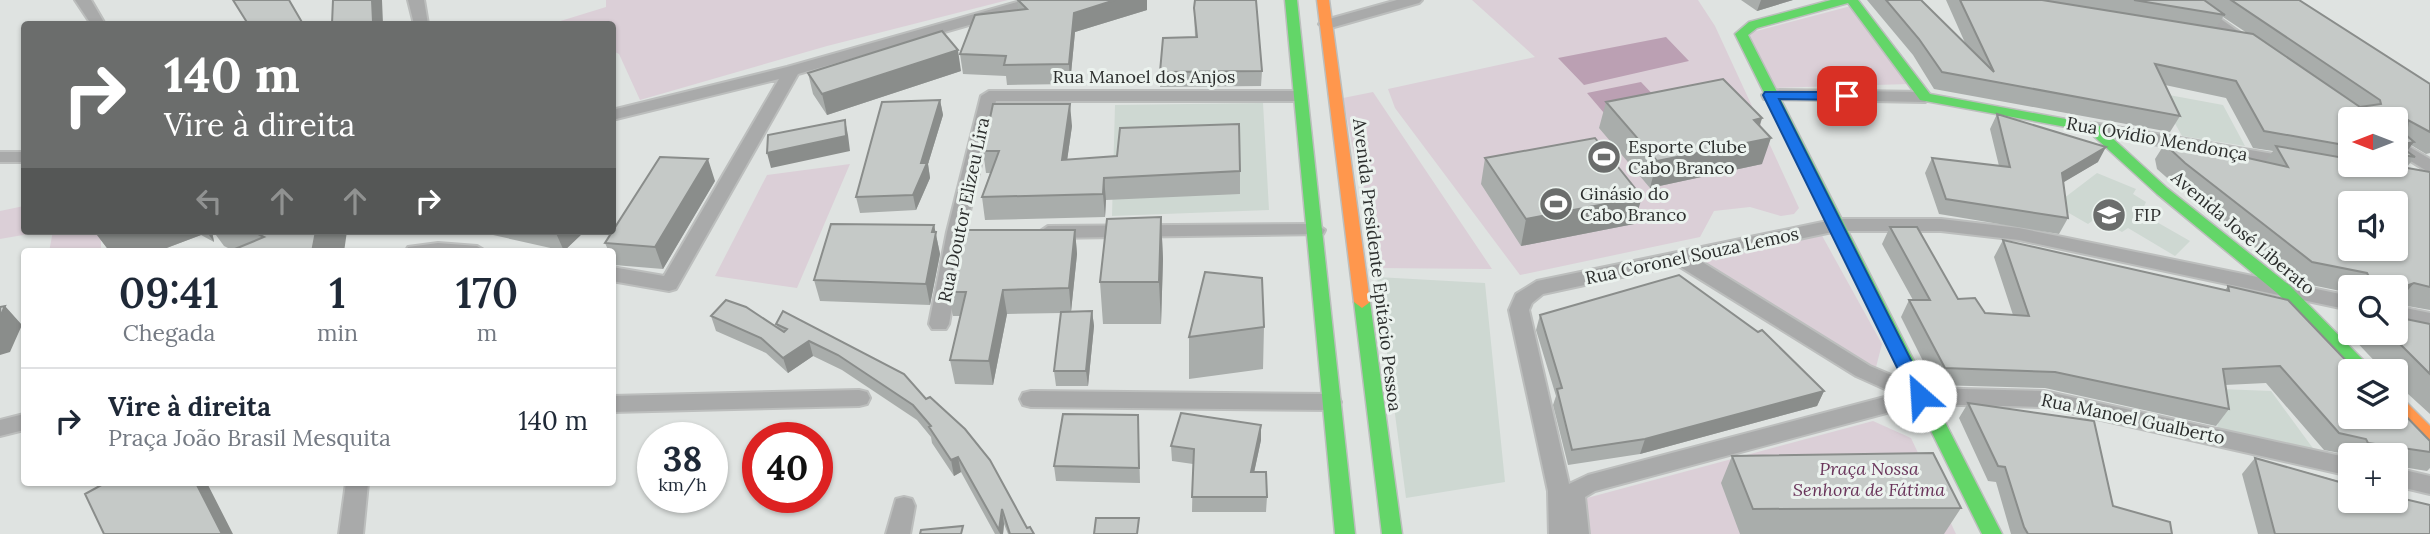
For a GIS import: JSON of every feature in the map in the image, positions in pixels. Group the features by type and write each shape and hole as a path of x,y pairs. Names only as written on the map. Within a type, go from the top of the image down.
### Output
{"street":[{"path":"83,0 96,21"},
{"path":"416,0 420,21"},
{"path":"616,114 792,71 1041,0"},
{"path":"1291,0 1345,534"},
{"name":"Avenida Presidente Epitácio Pessoa","path":"1323,0 1392,534"},
{"path":"1327,24 1414,0"},
{"path":"1845,0 1742,30 1770,95 1992,534"},
{"path":"1852,0 1925,97"},
{"path":"2184,0 2271,59"},
{"path":"2209,37 2249,44"},
{"path":"616,275 669,285 792,71"},
{"path":"1770,95 1925,97"},
{"name":"Rua Manoel dos Anjos","path":"989,96 1299,96"},
{"name":"Rua Doutor Elizeu Lira","path":"939,324 963,232 989,96"},
{"name":"Rua Ovídio Mendonça","path":"1925,97 2309,166"},
{"name":"Avenida José Liberato","path":"2092,128 2162,191 2283,289 2353,359"},
{"path":"2408,152 2430,167"},
{"path":"0,158 21,157"},
{"name":"Rua Coronel Souza Lemos","path":"1561,534 1554,473 1519,310 1523,299 1537,288 1837,225 1973,226 2338,300"},
{"path":"1025,232 1316,230"},
{"path":"1682,259 1863,371 1920,396"},
{"path":"2408,315 2430,320"},
{"name":"Rua Manoel Gualberto","path":"1588,484 1920,396 2044,399 2338,464"},
{"path":"616,404 859,398"},
{"path":"1031,399 1330,402"},
{"path":"2408,414 2430,437"},
{"path":"0,428 21,423"},
{"path":"1554,473 1564,479 1588,484"},
{"path":"2408,480 2430,485"},
{"path":"1577,534 1572,503 1575,492 1588,484"},
{"path":"351,534 357,486"},
{"path":"898,534 904,506"}],"shaded area":[{"path":"1666,37 1689,61 1584,85 1558,58"},
{"path":"1641,82 1659,101 1604,113 1587,93"},
{"path":"2158,93 2223,105 2245,146 2182,136"},
{"path":"1263,103 1269,210 1112,216 1115,105"},
{"name":"FIP","path":"2097,173 2136,189 2133,194 2146,202 2141,213 2190,241 2175,256 2128,228 2122,232 2096,218 2088,224 2055,205"},
{"path":"1377,277 1485,283 1505,482 1406,498"},
{"path":"2220,389 2271,391 2315,451 2217,432"}],"green space":[{"path":"606,0 1008,0 827,46 640,100 616,52 616,21 560,21 606,7"},
{"name":"Esporte Clube Cabo Branco","path":"1472,0 1698,0 1715,26 1799,208 1794,214 1781,216 1750,207 1714,211 1700,237 1520,275 1395,108 1388,89 1535,57"},
{"path":"1851,6 1910,84 1771,88 1745,34"},
{"path":"1373,92 1492,269 1376,268 1343,98"},
{"path":"850,164 797,288 715,276 767,175"},
{"path":"21,207 23,235 0,239 0,211"},
{"path":"1820,232 1882,344 1875,371 1694,263"},
{"path":"52,235 101,235 101,248 50,248"},
{"name":"Praça Nossa Senhora de Fátima","path":"1873,421 1911,438 1956,534 1575,534 1566,510 1587,498"}],"building":[{"path":"233,0 289,0 301,21 246,21"},
{"path":"333,0 372,0 373,21 332,21"},
{"path":"1018,0 1115,0 1074,13 1069,64 1004,65 1006,56 960,54 975,15 1027,9"},
{"path":"1195,0 1256,0 1262,71 1160,72 1163,38 1197,37"},
{"path":"1886,0 1921,0 1994,72 1960,0 2042,0 2253,34 2360,107 2338,107 2338,144 2264,131 2236,81 2155,64 2180,116 1942,72 1919,39"},
{"path":"2134,0 2204,0 2225,15"},
{"path":"2231,0 2299,0 2430,84 2430,132 2408,120 2408,107 2360,107 2381,104 2380,100"},
{"path":"942,31 958,50 822,94 808,73"},
{"path":"1723,79 1762,118 1754,120 1771,138 1657,161 1606,102"},
{"path":"940,100 921,163 927,163 913,195 856,197 882,102"},
{"path":"993,104 1070,104 1062,160 1117,156 1120,128 1239,124 1240,171 1104,178 1103,194 982,197 999,151 983,151"},
{"path":"1997,114 2106,147 2062,173 2068,218 1946,199 1932,158 2010,167"},
{"path":"845,120 846,136 767,153 768,135"},
{"path":"1595,138 1642,197 1526,219 1485,158"},
{"path":"2167,140 2288,167 2276,146 2338,157 2338,177 2408,177 2408,168 2430,172 2430,287 2414,283 2408,285 2408,275 2368,275 2312,262 2170,149"},
{"path":"660,157 708,159 655,247 605,243 610,235 616,235 616,226"},
{"path":"1161,217 1159,282 1100,282 1107,219"},
{"path":"831,224 934,225 932,232 936,232 926,284 814,280"},
{"path":"1890,227 1917,227 1958,299 1975,298 1985,313 2029,316 2003,240 2229,291 2228,286 2288,300 2345,359 2338,359 2338,429 2408,429 2408,418 2430,441 2430,452 2408,449 2408,443 2368,443 2366,439 2339,433 2280,366 2223,369 2229,409 2055,372 1945,368 1909,300 1930,300"},
{"path":"960,230 1075,230 1069,288 1003,290 989,361 950,360 966,292 948,292"},
{"path":"260,235 315,235 313,248 237,248 264,237"},
{"path":"1205,272 1262,278 1264,327 1189,337"},
{"path":"1679,275 1758,332 1762,330 1824,391 1645,439 1572,450 1557,389 1562,388 1540,315"},
{"path":"726,300 746,307 784,332 787,329 776,324 783,311 904,374 926,399 930,397 965,429 990,460 1027,528 1030,527 1034,534 1010,534 1002,509 999,530 958,457 951,460 929,427 931,426 913,405 838,355 809,341 783,358 761,338 711,316"},
{"path":"1092,311 1086,371 1054,371 1061,312"},
{"path":"2408,319 2430,324 2430,374 2401,345 2408,345"},
{"path":"1968,403 2094,421 2113,506 2170,522 2172,534 2028,534 2005,467 1998,466"},
{"path":"1181,413 1261,425 1251,472 1266,472 1267,497 1192,497 1194,449 1171,446"},
{"path":"1063,414 1138,415 1139,468 1054,466"},
{"path":"1933,453 1961,508 1753,509 1732,456"},
{"path":"2255,458 2338,482 2338,513 2408,513 2408,500 2430,505 2430,534 2275,534"},
{"path":"100,486 198,486 222,534 104,534 85,494"},
{"path":"1096,518 1139,518 1137,534 1094,534"},
{"path":"963,526 961,534 920,534 921,530"}],"traffic: fast":[{"path":"1291,0 1345,534"},
{"path":"1845,0 1753,25 1741,34 1992,534"},
{"path":"1852,0 1925,97 2093,128 2162,191 2283,289 2353,359"},
{"path":"1362,302 1392,534"}],"traffic: slow":[{"path":"1323,0 1362,302"},
{"path":"2408,415 2430,437"}],"place":[{"name":"Esporte Clube Cabo Branco","path":"1604,157"},
{"name":"Ginásio do Cabo Branco","path":"1556,204"},
{"name":"FIP","path":"2109,215"}],"route":[{"path":"1847,96 1770,95 1920,396"}]}
